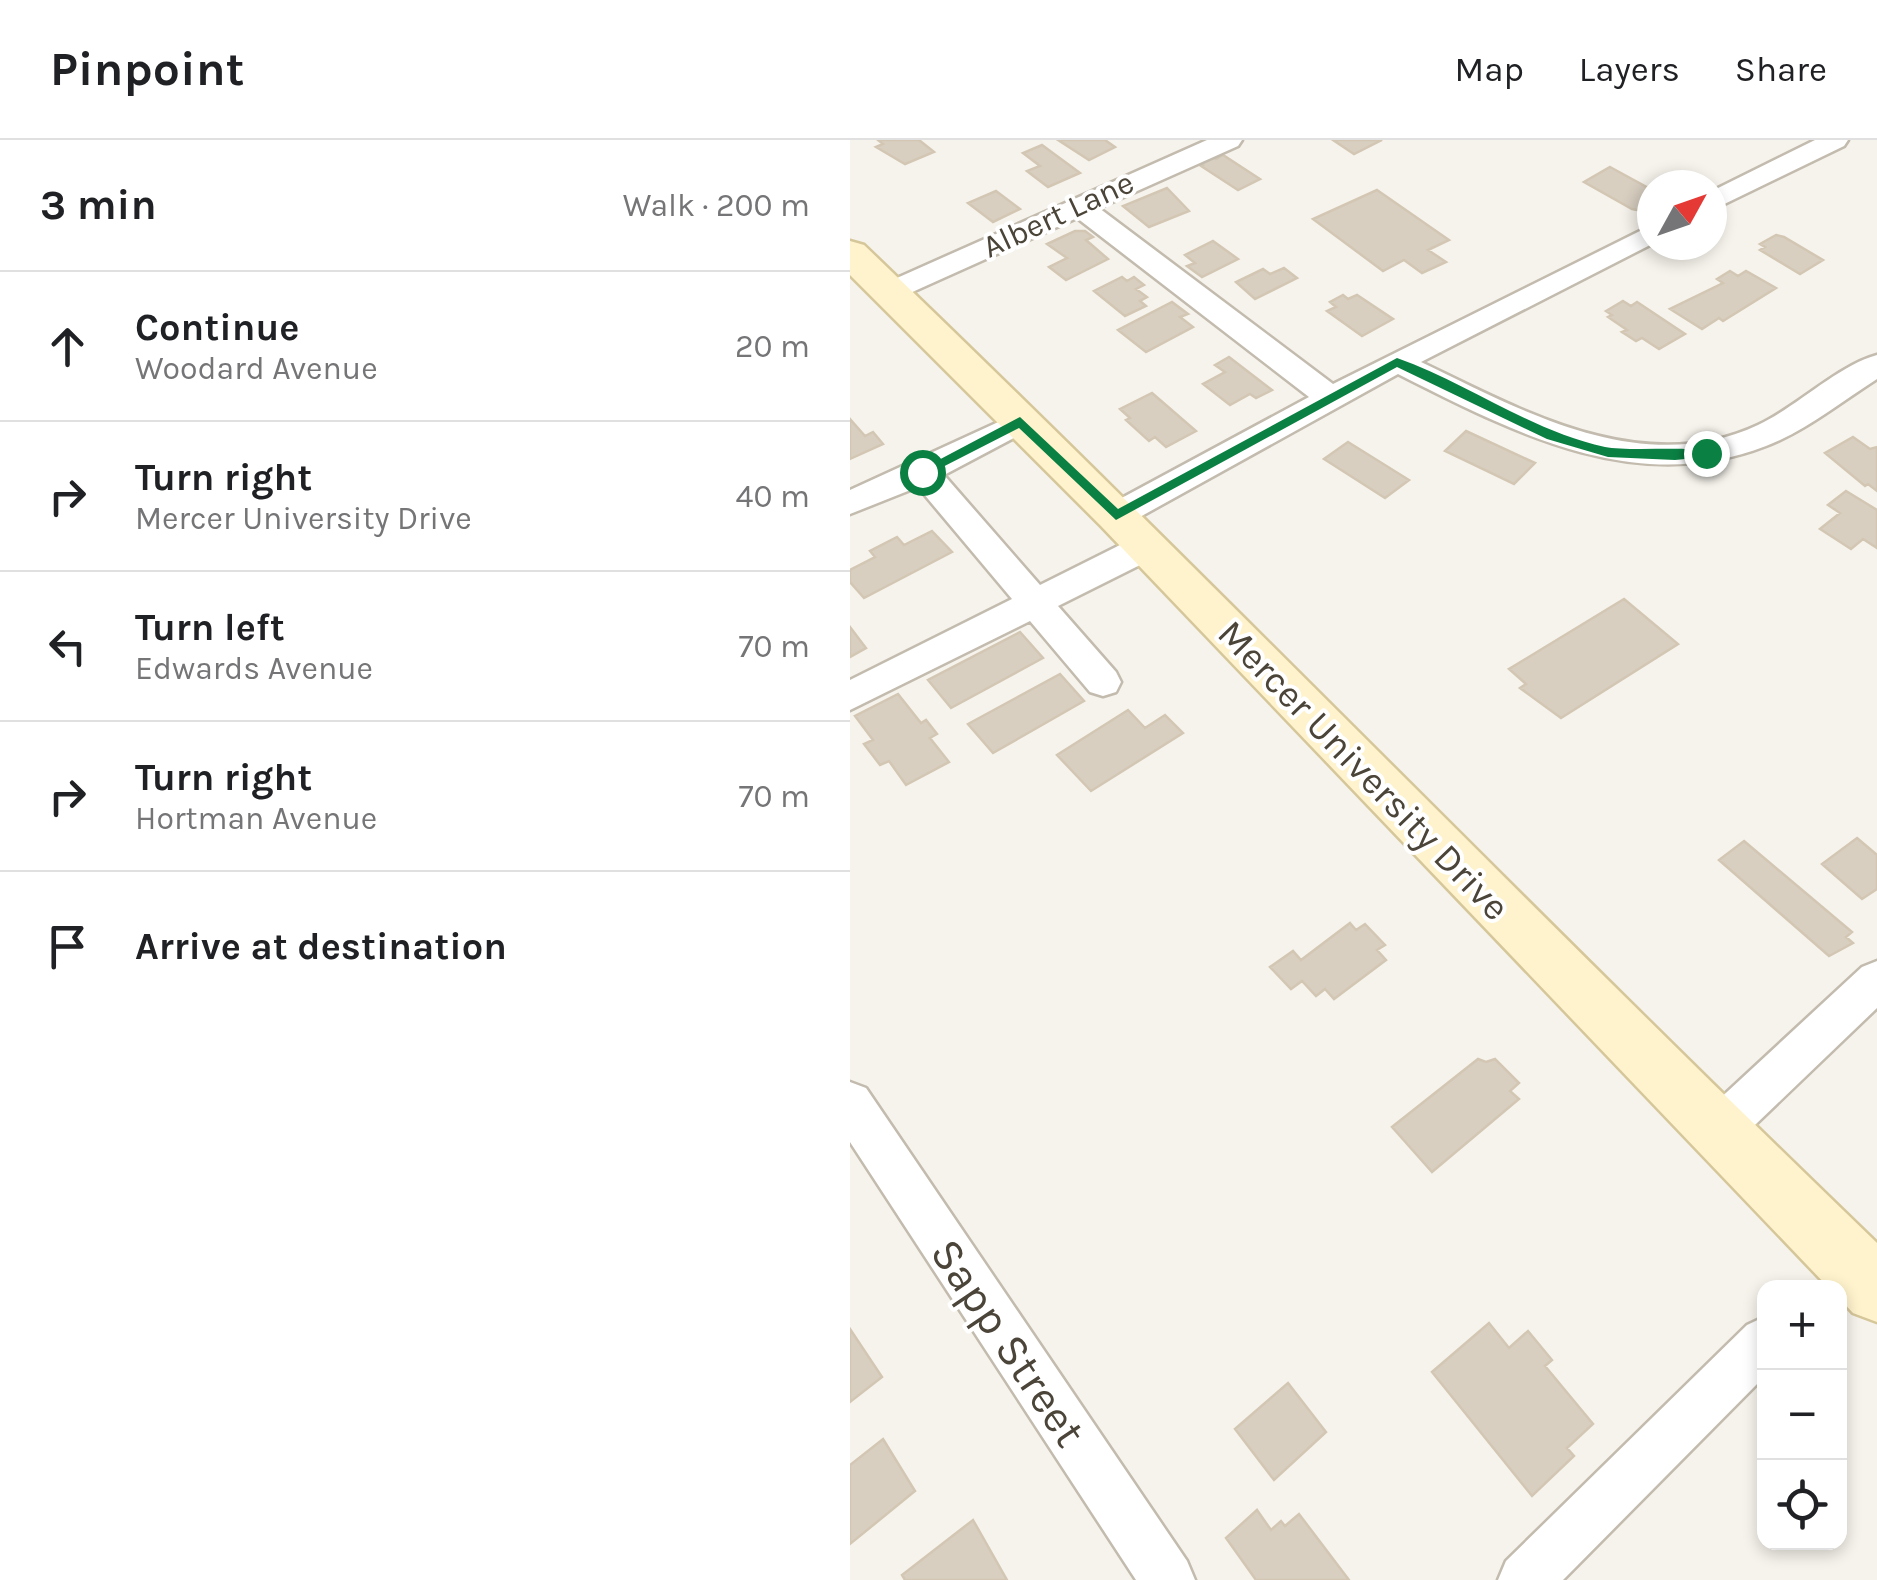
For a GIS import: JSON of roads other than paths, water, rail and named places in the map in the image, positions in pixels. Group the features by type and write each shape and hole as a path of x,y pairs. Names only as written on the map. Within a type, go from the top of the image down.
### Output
{"main road":[{"name":"Mercer University Drive","path":"850,252 1131,531 1717,1131 1848,1279"}],"street":[{"name":"Albert Lane","path":"889,292 1229,140"},
{"path":"1727,194 1835,140"},
{"path":"1079,206 1331,398"},
{"path":"850,696 1036,603 1131,531 1331,398 1637,241"},
{"path":"1397,362 1552,436 1608,452 1675,456 1706,453 1753,440 1877,365"},
{"path":"850,503 1020,422"},
{"path":"922,472 1104,682"},
{"path":"1717,1131 1877,980"},
{"name":"Sapp Street","path":"850,1103 1168,1580"},
{"path":"1525,1580 1757,1349"}]}
